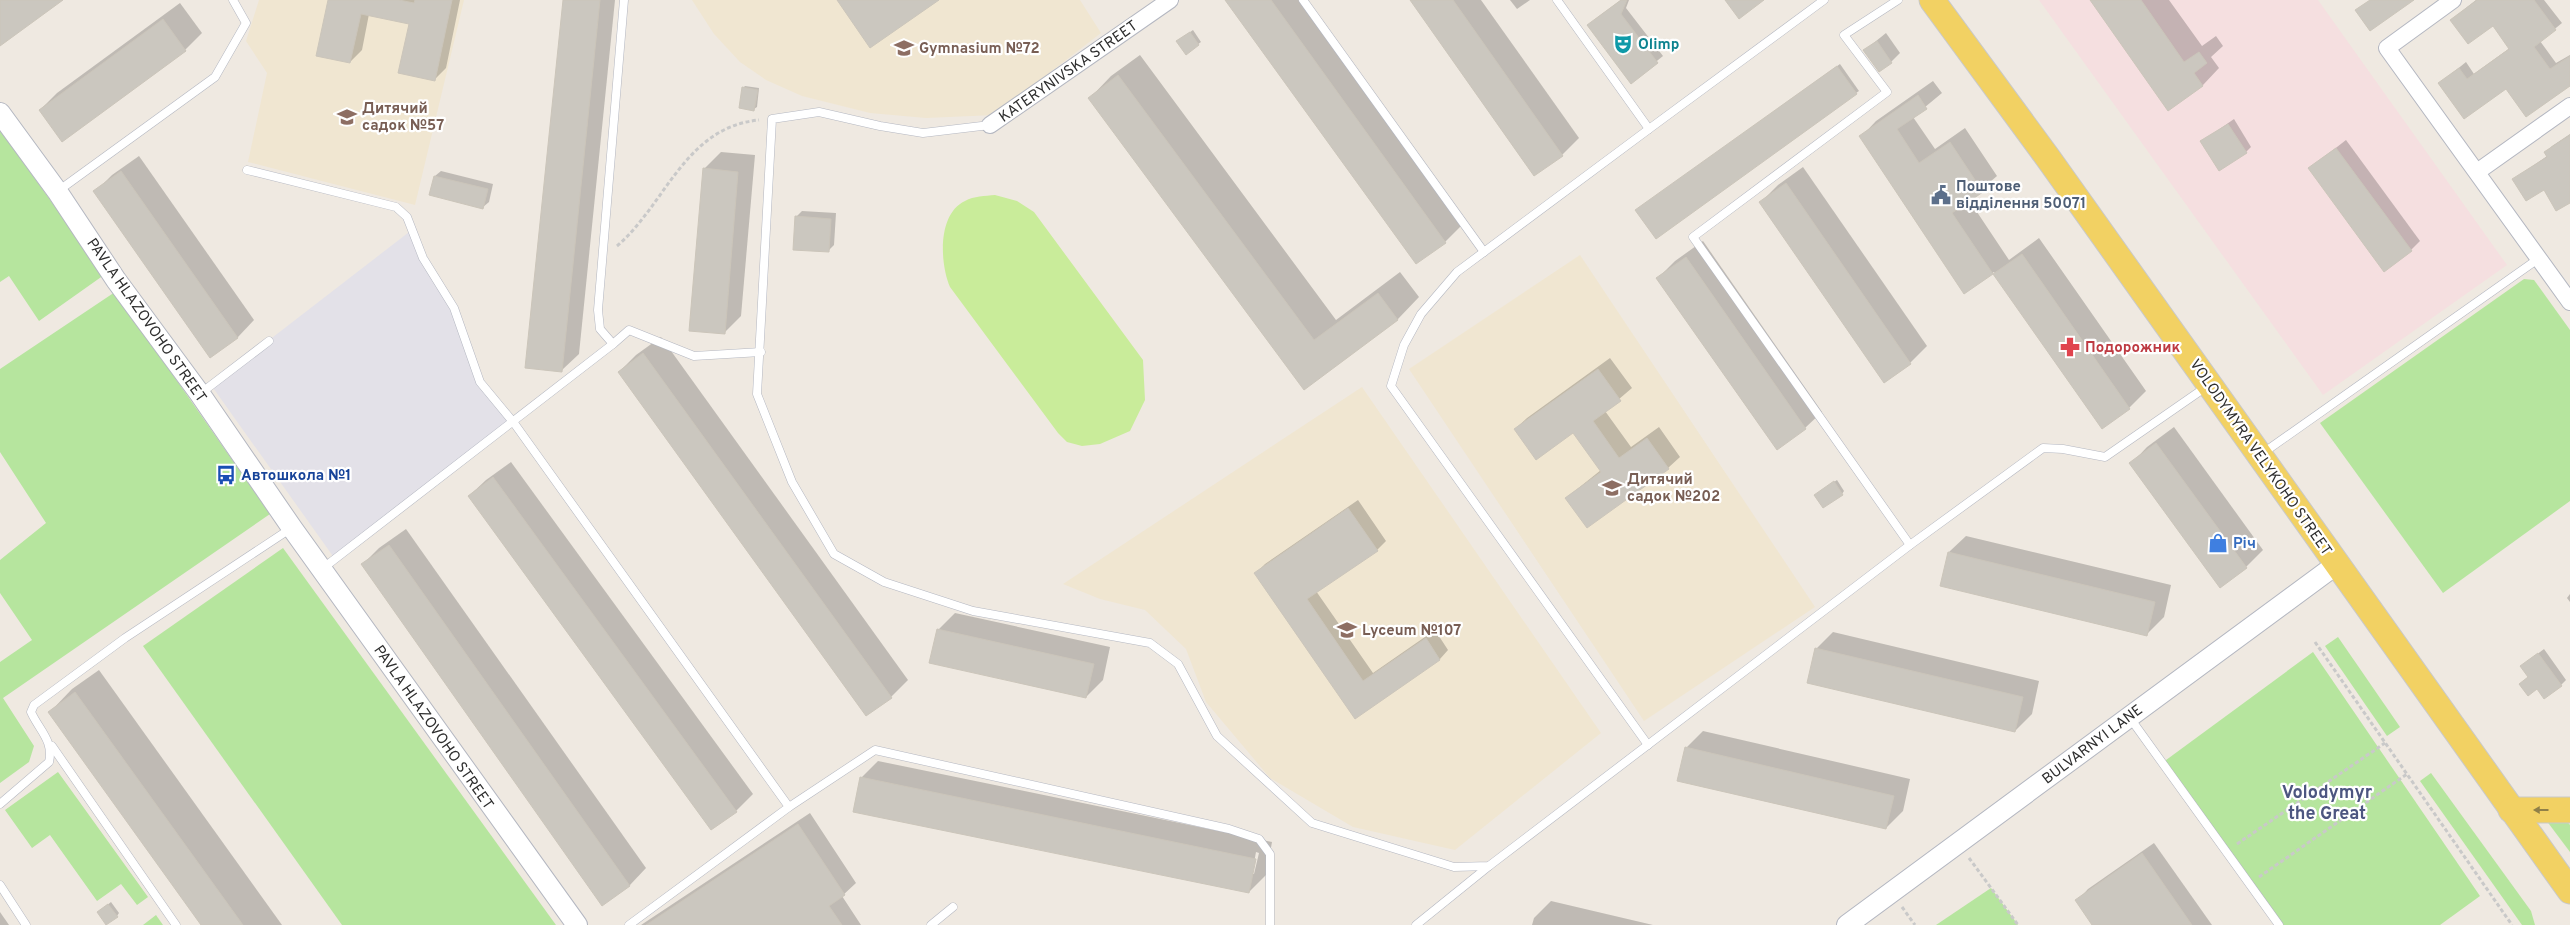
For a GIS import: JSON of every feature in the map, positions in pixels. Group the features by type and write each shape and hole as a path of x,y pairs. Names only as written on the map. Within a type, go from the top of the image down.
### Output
{"main road":[{"name":"VOLODYMYRA VELYKOHO STREET","path":"1932,0 2048,158 2570,891"},
{"path":"2511,810 2570,810"}],"street":[{"name":"KATERYNIVSKA STREET","path":"990,125 1170,0"},
{"path":"2453,0 2387,48 2570,302"},
{"path":"2477,172 2570,106"},
{"name":"PAVLA HLAZOVOHO STREET","path":"0,114 57,191 116,280 200,394 292,528 577,925"},
{"name":"BULVARNYI LANE","path":"1847,925 2337,564"}],"lane":[{"path":"57,191 215,77 246,23 233,0"},
{"path":"613,344 600,329 598,310 624,0"},
{"path":"1303,0 1484,252"},
{"path":"1557,0 1648,129"},
{"path":"1648,745 1391,386 1404,345 1421,314 1457,272 1824,0"},
{"path":"1898,0 1844,35 1887,92 1693,237 1910,546"},
{"path":"990,125 923,133 880,126 819,112 772,119 758,394 792,482 834,554 884,582 972,611 1150,643 1178,664 1217,736 1312,823 1454,867 1489,866"},
{"path":"247,170 396,207 407,217 424,258 454,308 480,382 514,423 789,807"},
{"path":"2260,455 2538,258"},
{"path":"322,568 514,423 629,330 694,356 760,352"},
{"path":"200,394 269,341"},
{"path":"1416,925 1489,866 1648,745 1910,546 2043,448 2063,449 2105,457 2210,385"},
{"path":"176,925 50,744 31,712 34,705 125,638 292,528"},
{"path":"2128,717 2279,925"},
{"path":"0,804 44,768 51,753 50,744"},
{"path":"629,925 789,807 875,750 1229,829 1258,839 1270,854 1270,925"},
{"path":"0,885 26,925"},
{"path":"931,925 952,907"}],"path":[{"path":"603,251 612,250 628,236 666,184 709,138 751,121 772,119"},
{"path":"2315,642 2512,925"},
{"path":"2226,851 2385,744"},
{"path":"2249,884 2407,774"},
{"path":"1958,843 2018,925"}],"shaded area":[{"name":"Дитячий садок №57","path":"259,0 464,0 415,205 248,162 267,73 246,41"},
{"name":"Gymnasium №72","path":"692,0 1080,0 1101,33 995,115 926,118 870,113 802,96 766,80 740,62 714,34"},
{"path":"2039,0 2318,0 2507,265 2323,395"},
{"path":"413,229 418,247 443,289 480,382 514,423 335,559 211,385"},
{"name":"Дитячий садок №202","path":"1580,255 1815,607 1644,721 1409,369"},
{"name":"Lyceum №107","path":"1362,387 1601,733 1455,850 1353,827 1270,778 1206,702 1186,649 1145,610 1100,599 1063,584"}],"green space":[{"path":"0,130 104,275 39,321 9,276 0,282"},
{"path":"995,195 1017,201 1034,212 1143,360 1145,400 1130,431 1100,444 1082,446 1067,442 1058,433 950,287 944,266 943,253 945,228 949,217 956,207 968,199"},
{"path":"2524,279 2534,280 2570,330 2570,501 2443,593 2320,423"},
{"path":"115,292 270,514 3,698 34,746 29,762 0,783 0,662 32,640 0,593 0,560 46,523 0,452 0,369"},
{"path":"283,548 556,925 342,925 143,646"},
{"path":"2338,637 2400,727 2387,736 2325,646"},
{"path":"2313,652 2480,896 2440,925 2279,925 2162,763"},
{"path":"58,772 148,897 137,905 121,884 97,901 50,835 32,848 5,810"},
{"path":"2431,773 2531,911 2535,925 2522,925 2420,781"},
{"path":"2546,820 2566,820 2570,825 2570,852"},
{"path":"1991,888 2018,925 1936,925"},
{"path":"156,915 163,925 143,925"}],"building":[{"path":"0,0 63,0 0,46"},
{"path":"328,0 399,0 414,3 415,0 452,0 435,81 398,73 409,24 361,14 350,63 316,56"},
{"path":"563,0 600,0 562,372 525,368"},
{"path":"837,0 939,0 870,48"},
{"path":"1225,0 1271,0 1446,243 1416,264"},
{"path":"1410,0 1453,0 1563,156 1534,176"},
{"name":"Olimp","path":"1621,0 1627,0 1621,14 1658,63 1631,84 1587,25"},
{"path":"1725,0 1764,0 1739,19"},
{"path":"2090,0 2141,0 2184,62 2199,52 2207,63 2194,73 2203,86 2168,111"},
{"path":"2370,0 2414,0 2370,31 2355,10"},
{"path":"2477,0 2534,0 2556,30 2534,47 2550,69 2570,56 2570,86 2526,117 2506,89 2464,119 2438,83 2459,68 2467,79 2509,49 2493,26 2468,44 2450,20"},
{"path":"163,19 186,51 62,142 39,110"},
{"path":"1190,32 1199,45 1186,55 1176,41"},
{"path":"1877,41 1892,63 1879,72 1863,50"},
{"path":"1837,66 1857,94 1656,239 1635,210"},
{"path":"1118,75 1314,340 1378,293 1398,320 1304,390 1088,98"},
{"path":"742,87 758,90 754,111 739,108"},
{"path":"1918,95 1927,109 1897,129 1919,163 1950,142 1983,192 1952,213 1993,274 1964,294 1859,136"},
{"path":"2228,124 2247,153 2219,171 2200,141"},
{"path":"2570,135 2570,203 2556,211 2544,190 2526,201 2512,179 2547,157 2544,152"},
{"path":"2336,148 2412,251 2384,272 2308,168"},
{"path":"703,168 738,172 725,334 689,331"},
{"path":"121,171 238,338 210,358 93,191"},
{"path":"434,176 488,189 483,209 429,195"},
{"path":"1786,183 1911,364 1884,383 1759,202"},
{"path":"795,216 831,219 829,252 793,250"},
{"path":"2022,254 2130,409 2102,429 1993,274"},
{"path":"1686,257 1806,429 1777,450 1656,278"},
{"path":"643,353 892,698 866,716 618,372"},
{"path":"1598,369 1621,401 1593,421 1619,458 1647,438 1669,469 1587,528 1565,498 1601,472 1573,433 1536,460 1514,429"},
{"path":"2156,443 2247,568 2220,588 2129,463"},
{"path":"493,477 737,812 711,830 468,496"},
{"path":"1834,481 1843,495 1823,508 1814,495"},
{"path":"1348,508 1378,551 1307,599 1363,681 1426,638 1440,660 1355,719 1254,573"},
{"path":"389,545 630,886 602,906 361,564"},
{"path":"1948,552 2155,602 2147,636 1940,586"},
{"path":"937,629 1094,664 1086,698 929,663"},
{"path":"1815,648 2023,697 2015,732 1807,683"},
{"path":"2538,653 2562,686 2544,699 2537,689 2528,696 2519,684 2528,677 2520,666"},
{"path":"75,692 243,925 201,925 48,712"},
{"path":"1685,747 1894,796 1886,829 1677,781"},
{"path":"860,777 1256,859 1249,893 853,812"},
{"path":"798,824 845,895 829,906 842,925 646,925"},
{"path":"2142,853 2192,925 2092,925 2075,900"},
{"path":"108,904 118,917 106,925 97,912"}],"place":[{"name":"Olimp","path":"1623,44"},
{"name":"Gymnasium №72","path":"904,48"},
{"name":"Дитячий садок №57","path":"347,117"},
{"name":"Поштове відділення 50071","path":"1941,195"},
{"name":"Подорожник","path":"2070,347"},
{"name":"Автошкола №1","path":"226,475"},
{"name":"Дитячий садок №202","path":"1612,488"},
{"name":"Річ","path":"2218,543"},
{"name":"Lyceum №107","path":"1347,630"}],"district":[{"name":"Volodymyr the Great","path":"2327,802"}]}
